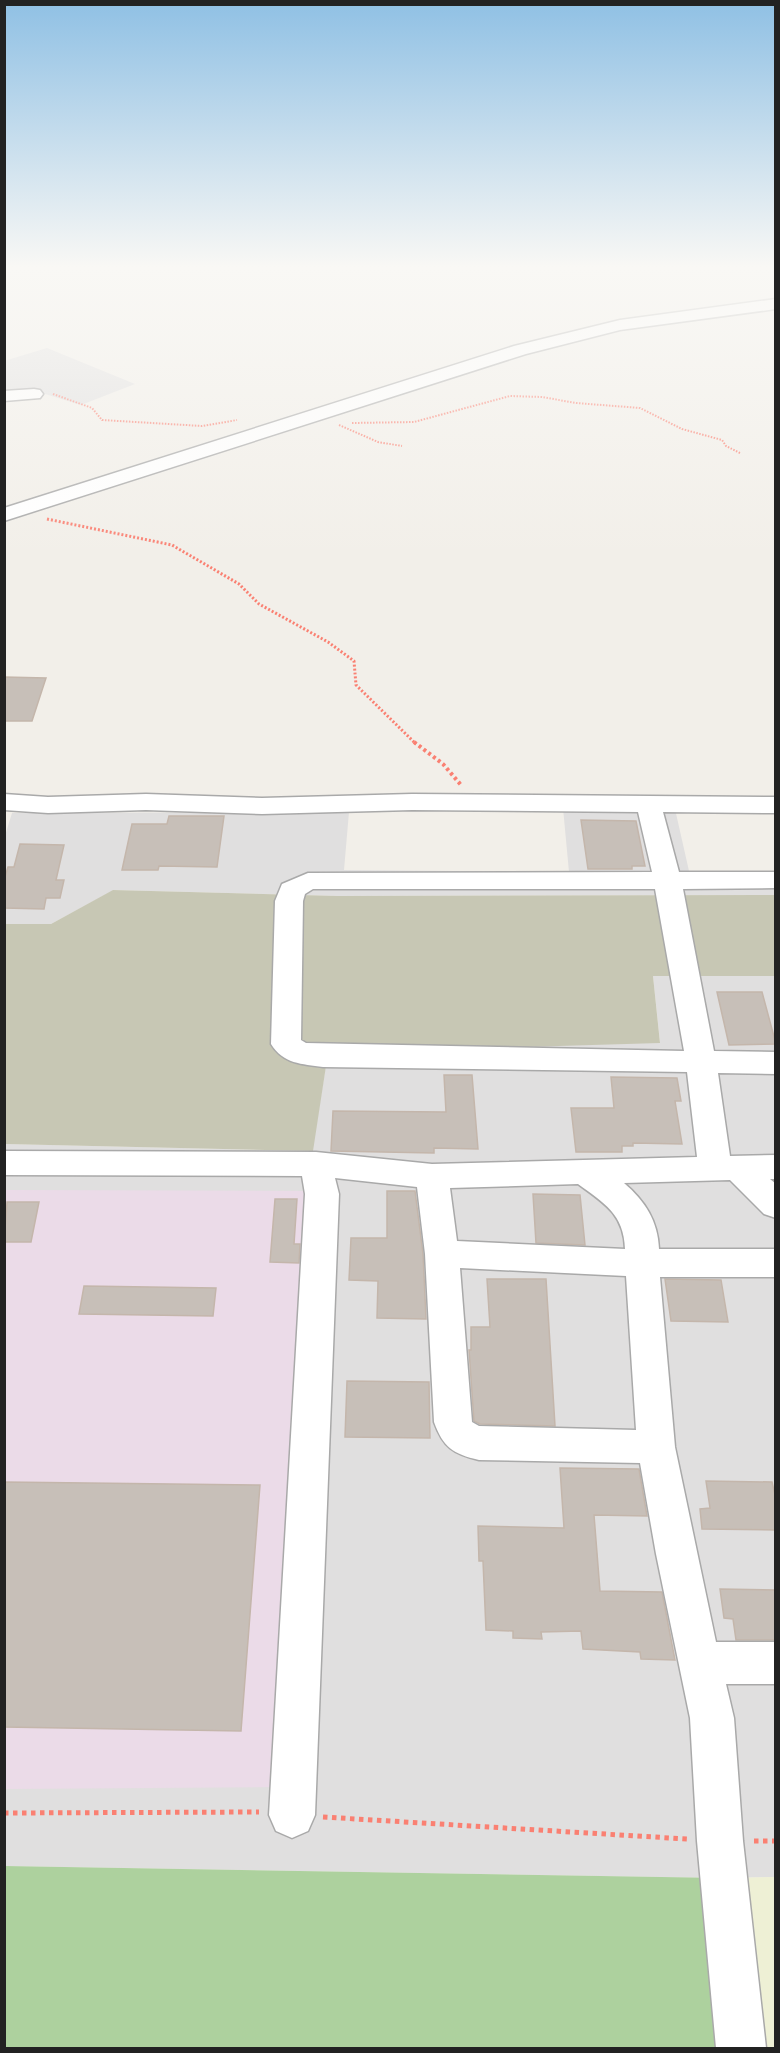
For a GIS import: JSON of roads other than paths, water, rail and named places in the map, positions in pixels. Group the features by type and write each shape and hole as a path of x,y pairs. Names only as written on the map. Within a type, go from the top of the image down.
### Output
{"street":[{"path":"6,515 474,365"},
{"path":"4,396 34,394"},
{"path":"6,806 146,802 262,806 478,803 649,806 776,805"},
{"path":"649,806 669,880 702,1063 727,1168 776,1205"},
{"path":"776,880 308,881 292,890 289,901 286,1044 298,1053 323,1056 776,1063"},
{"path":"4,1163 316,1164 432,1176 776,1167"},
{"path":"292,1815 322,1194 316,1164"},
{"path":"585,1172 612,1191 637,1220 642,1240 656,1447 676,1554 712,1718 720,1841 741,2049"},
{"path":"432,1176 442,1254 453,1422 456,1433 468,1441 479,1443 656,1447"},
{"path":"442,1254 642,1263 776,1263"},
{"path":"700,1663 776,1663"}]}
